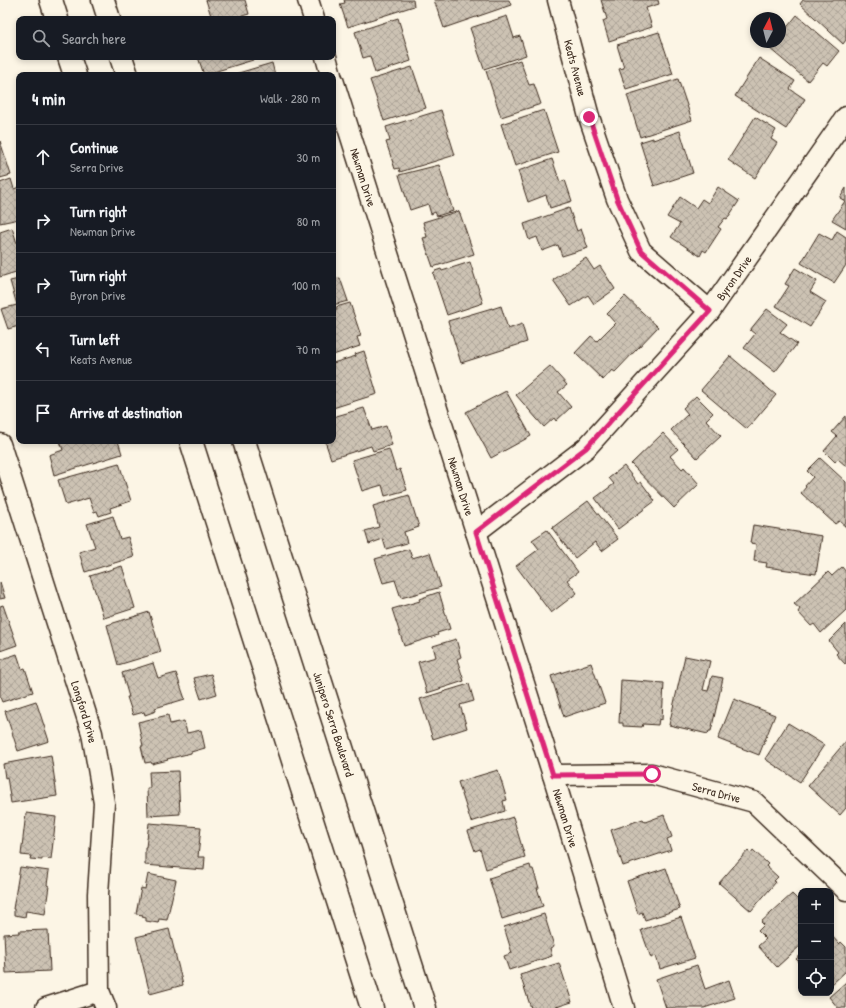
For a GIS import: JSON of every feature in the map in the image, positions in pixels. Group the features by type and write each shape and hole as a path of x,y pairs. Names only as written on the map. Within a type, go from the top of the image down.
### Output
{"main road":[{"path":"51,0 56,16"},
{"path":"103,0 108,16"},
{"path":"70,60 74,72"},
{"path":"122,60 126,72"},
{"path":"192,444 372,1008"},
{"name":"Junipero Serra Boulevard","path":"245,444 425,1008"}],"street":[{"path":"308,0 313,16"},
{"name":"Keats Avenue","path":"558,0 589,117 617,199 641,251 710,311"},
{"path":"327,60 330,72"},
{"name":"Newman Drive","path":"336,89 553,775 624,1008"},
{"name":"Byron Drive","path":"476,532 586,448 710,311 846,117"},
{"name":"Longford Drive","path":"0,444 92,733 104,803 98,894 103,999"},
{"name":"Serra Drive","path":"553,775 652,774 754,802 846,890"},
{"path":"46,1008 103,999"}],"building":[{"path":"206,0 245,0 249,14 242,16 211,16"},
{"path":"344,0 413,0 414,6 348,27 340,4 345,3"},
{"path":"434,0 509,0 511,5 444,28"},
{"path":"601,0 658,0 659,4 646,8 652,27 609,41 603,21 607,19"},
{"path":"803,0 846,0 846,40 843,44 800,4"},
{"path":"797,15 839,51 827,66 823,63 808,81 769,48 786,48 786,29"},
{"path":"507,16 514,38 520,36 526,55 484,69 470,28"},
{"path":"398,18 411,61 375,73 370,56 363,58 355,32"},
{"path":"659,32 673,74 626,89 619,69 624,68 617,45"},
{"path":"759,58 795,81 790,89 805,99 786,129 735,96"},
{"path":"199,60 253,60 214,72 203,72"},
{"path":"520,60 529,85 534,84 541,104 501,117 486,71"},
{"path":"272,63 274,72 242,72"},
{"path":"412,67 426,108 384,121 370,80"},
{"path":"678,79 692,120 640,137 627,95"},
{"path":"441,110 455,155 400,172 399,168 395,169 386,142 390,141 386,127"},
{"path":"544,110 558,152 515,166 501,124"},
{"path":"755,117 776,130 771,139 777,143 755,178 728,160"},
{"path":"680,131 693,173 654,186 640,142 653,138 653,140"},
{"path":"0,141 11,175 0,178"},
{"path":"552,159 560,182 565,180 572,201 550,208 546,195 528,202 518,171"},
{"path":"439,165 453,211 437,216 435,212 431,214 428,204 410,210 399,175"},
{"path":"11,179 14,189 16,188 16,220 0,223 0,183"},
{"path":"718,187 739,201 727,219 725,218 718,227 721,229 706,252 703,250 700,256 671,237 680,224 667,217 680,197 696,208 702,199 708,203"},
{"path":"846,188 846,228 832,220 845,201 840,198"},
{"path":"569,208 577,231 581,229 588,248 562,256 558,245 542,251 537,237 529,240 524,224"},
{"path":"459,211 474,254 433,267 423,238 427,237 423,222"},
{"path":"12,228 16,240 16,272 0,277 0,232"},
{"path":"837,231 846,237 846,265 834,283 801,263 819,233 832,240"},
{"path":"586,258 594,270 600,266 615,289 594,304 588,295 571,306 553,280"},
{"path":"470,262 483,303 447,315 433,273 441,269 442,271"},
{"path":"795,268 817,281 810,292 826,302 810,327 776,306 789,286 785,284"},
{"path":"340,278 348,301 336,304 336,279"},
{"path":"16,280 16,302 10,281"},
{"path":"625,296 658,327 615,372 612,370 603,380 575,353 591,336 597,341 615,323 607,314"},
{"path":"350,303 361,336 357,337 360,346 336,354 337,309 336,307"},
{"path":"16,305 16,327 8,329 1,309"},
{"path":"501,306 508,329 522,324 527,342 461,363 448,321"},
{"path":"767,309 787,324 780,332 797,344 775,372 744,348 755,334 750,330"},
{"path":"364,351 377,394 336,407 336,362 356,356 355,354"},
{"path":"730,356 776,395 747,429 701,390"},
{"path":"550,366 567,385 558,392 571,407 556,421 554,418 544,427 516,395"},
{"path":"506,391 531,436 491,458 466,412"},
{"path":"696,396 713,413 706,420 721,436 697,458 671,430 688,414 683,408"},
{"path":"364,408 372,430 386,426 392,445 373,451 371,446 331,459 326,444 336,444 336,416"},
{"path":"846,416 846,466 838,459 835,462 824,451 837,436 832,432"},
{"path":"663,433 678,449 670,456 682,469 684,467 699,484 674,508 631,464"},
{"path":"61,444 119,444 122,454 54,475 49,455 63,450"},
{"path":"389,449 396,471 400,469 407,490 385,496 382,485 362,491 352,460"},
{"path":"820,458 846,482 846,527 839,521 835,524 801,493 813,477 807,471"},
{"path":"119,463 131,501 110,508 111,512 99,516 97,511 94,512 89,498 66,505 58,480"},
{"path":"624,466 638,484 641,482 655,501 618,529 595,498 614,484 609,478"},
{"path":"409,495 419,527 404,532 407,543 386,549 383,539 369,544 365,531 379,527 373,506"},
{"path":"588,501 618,539 602,551 595,542 575,558 552,528"},
{"path":"113,516 120,539 128,537 134,557 85,572 79,552 95,547 87,524"},
{"path":"753,525 822,536 816,574 766,567 767,563 754,561 756,544 750,543"},
{"path":"547,530 578,572 567,580 577,593 551,613 516,566 539,549 532,540"},
{"path":"409,549 412,558 430,553 441,587 401,598 395,580 383,583 375,559"},
{"path":"122,566 135,608 104,618 90,576"},
{"path":"842,567 846,572 846,610 821,633 814,624 811,626 798,612 800,609 794,604 828,572 832,576"},
{"path":"0,582 5,598 0,599"},
{"path":"439,592 450,629 437,633 438,635 404,646 392,609 420,601 419,599"},
{"path":"3,605 17,645 0,651 0,606"},
{"path":"149,612 161,652 118,665 107,625"},
{"path":"846,624 845,664 836,654 838,652 829,641"},
{"path":"456,639 461,657 457,659 464,681 427,693 418,662 436,657 433,646"},
{"path":"17,654 22,669 25,668 33,692 2,702 0,697 0,660"},
{"path":"685,656 710,661 703,690 708,691 712,676 723,678 711,731 709,731 708,734 669,725"},
{"path":"153,663 158,678 176,673 185,699 155,708 156,711 145,715 144,712 133,715 127,697 129,697 122,673"},
{"path":"591,663 605,703 564,717 551,676"},
{"path":"211,674 217,694 201,699 194,678"},
{"path":"621,680 664,683 662,720 659,719 658,725 643,724 642,727 623,726 623,723 619,723"},
{"path":"469,684 474,701 460,705 467,728 433,739 420,699"},
{"path":"734,699 775,715 759,755 718,739"},
{"path":"36,701 49,741 18,751 5,711"},
{"path":"168,715 170,724 184,721 187,733 201,730 205,748 152,764 151,762 145,763 138,722"},
{"path":"788,723 824,745 800,782 765,759"},
{"path":"846,741 846,808 840,815 808,786"},
{"path":"51,755 57,796 11,803 7,777 5,778 3,764"},
{"path":"498,770 507,800 503,801 505,811 471,822 458,782"},
{"path":"178,771 180,814 148,816 147,788 150,788 149,772"},
{"path":"26,813 56,817 51,859 30,859 31,856 21,855"},
{"path":"664,815 672,837 667,839 671,850 623,866 611,830 643,819 645,822"},
{"path":"513,817 525,857 486,869 480,849 475,851 468,831"},
{"path":"149,823 201,827 198,857 205,857 204,870 145,865 145,847"},
{"path":"748,850 751,853 753,850 768,864 766,866 778,877 774,881 776,882 751,911 719,883"},
{"path":"530,865 531,869 533,869 543,906 502,919 489,878"},
{"path":"20,867 49,871 47,885 49,886 45,914 26,911 25,917 14,915 13,909"},
{"path":"666,868 680,909 645,920 642,912 638,914 627,881"},
{"path":"148,874 176,880 167,920 159,919 158,923 146,921 146,918 142,917 143,915 136,914 141,888 145,889"},
{"path":"792,894 798,900 798,948 777,967 758,946 766,939 758,931 764,925 761,922"},
{"path":"544,914 554,946 550,948 552,956 509,970 504,956 512,953 504,927"},
{"path":"681,917 695,958 660,969 656,956 651,958 641,930"},
{"path":"169,929 183,985 150,994 136,937"},
{"path":"48,930 50,971 6,973 4,934 19,933 19,931"},
{"path":"834,938 839,944 841,942 846,947 846,971 834,982"},
{"path":"559,963 572,1002 553,1008 531,1008 520,975"},
{"path":"697,965 705,989 729,980 735,998 704,1008 666,1008 656,979"},
{"path":"846,982 846,1008 838,1008 829,997 834,996 834,993"}],"route":[{"path":"589,117 617,199 641,251 710,311 586,448 476,532 553,775 652,774"}]}
